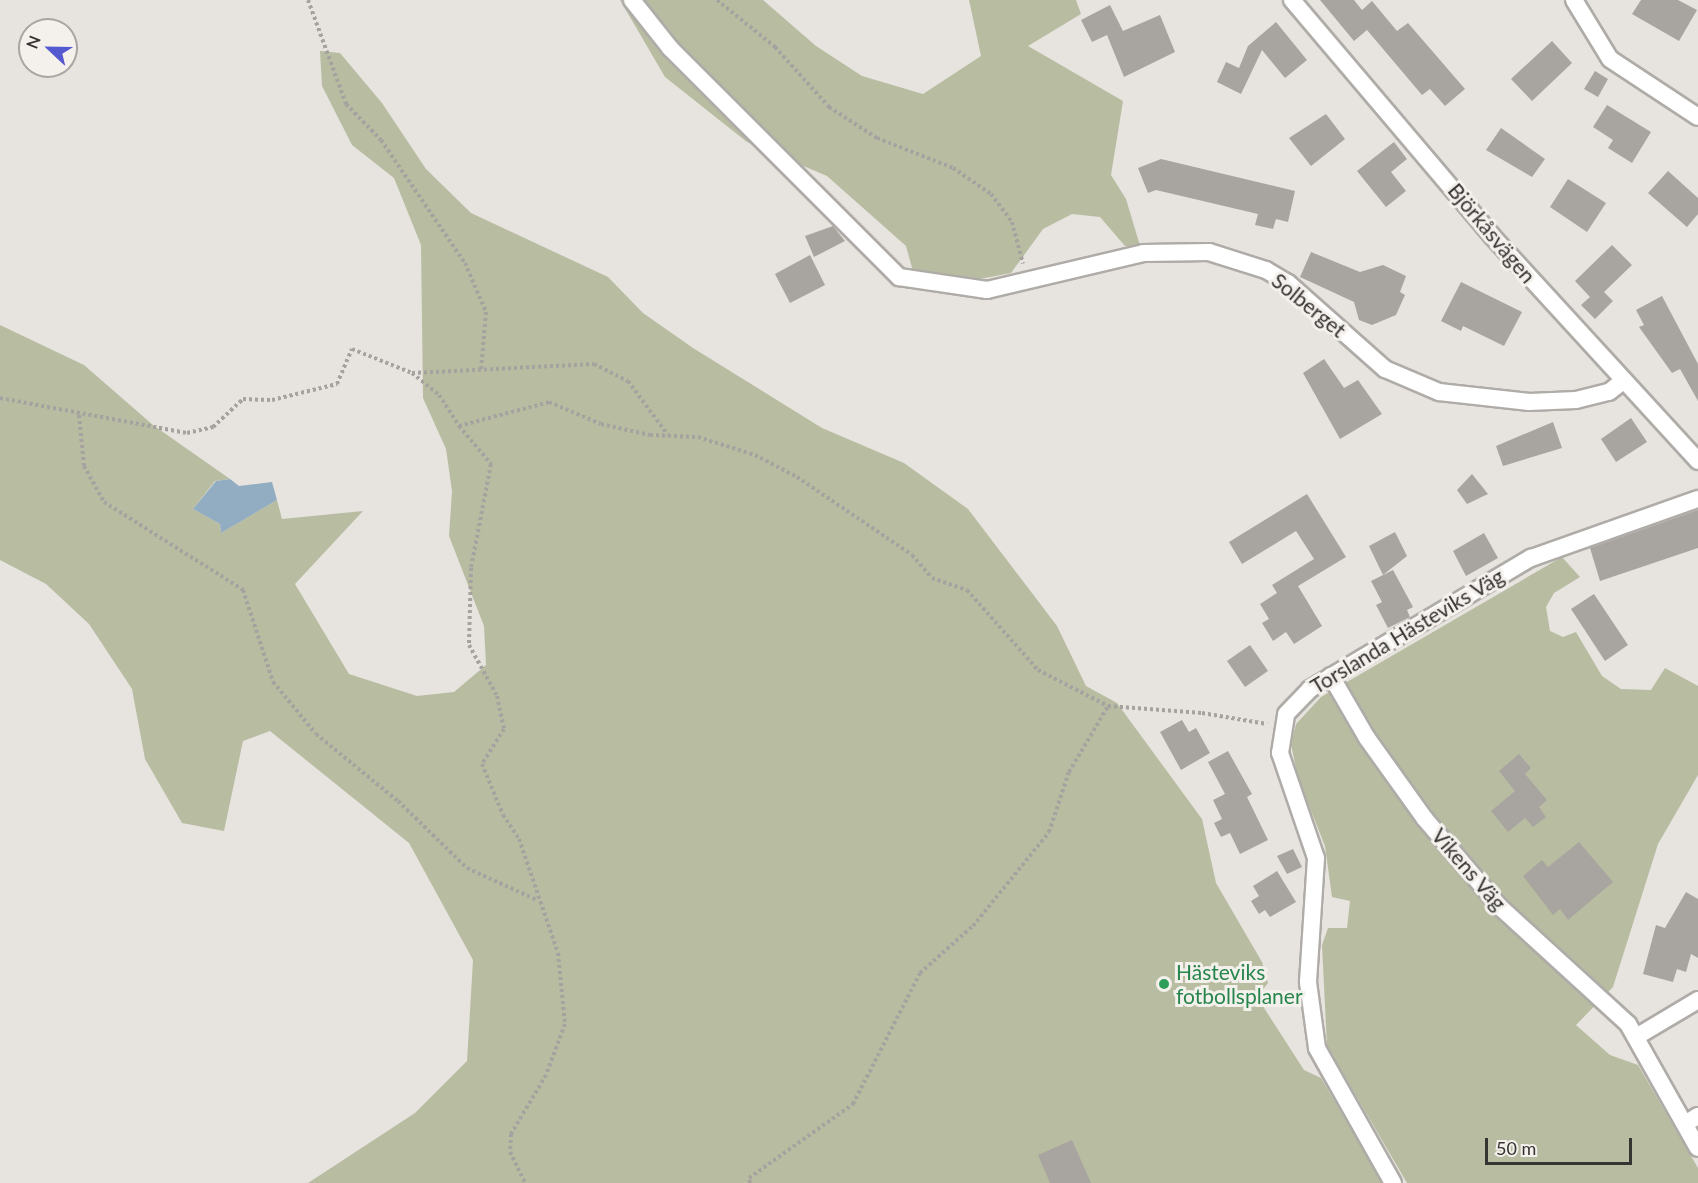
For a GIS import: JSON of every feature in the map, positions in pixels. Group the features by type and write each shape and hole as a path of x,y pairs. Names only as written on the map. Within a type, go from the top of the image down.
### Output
{"street":[{"name":"Solberget","path":"632,0 670,48 881,262 899,277 987,290 1143,253 1181,249 1223,254 1288,283 1385,369 1439,392 1529,402 1564,400 1609,393 1622,382"},
{"name":"Björkåsvägen","path":"1292,0 1622,382 1698,461"},
{"path":"1574,0 1610,59 1698,117"},
{"name":"Torslanda Hästeviks Väg","path":"1280,731 1296,699 1531,558 1698,499"},
{"name":"Vikens Väg","path":"1331,676 1367,738 1425,819 1500,907 1560,965 1618,1012 1692,1120 1698,1148"},
{"path":"1280,731 1283,763 1316,858 1308,982 1317,1048 1393,1183"},
{"path":"1636,1037 1698,1000"}],"path":[{"path":"308,0 346,104 381,140 465,263 486,312 481,370"},
{"path":"717,0 775,47 829,107 877,138 953,168 991,194 1012,222 1023,259 1023,283"},
{"path":"0,398 79,415 187,433 213,427 243,399 272,400 338,384 352,349 411,373 439,395 459,426 491,464 471,568 469,645 497,696 504,729 482,764 503,815 519,839 537,900 558,953 565,1024 546,1075 511,1134 510,1152 525,1183"},
{"path":"411,373 594,364 628,381 669,436"},
{"path":"459,426 549,402 601,424 669,436 698,437 755,455 797,477 912,555 932,578 967,590 1038,670 1108,706 1202,713 1280,731"},
{"path":"79,415 84,466 105,502 243,590 273,682 316,734 398,801 467,868 537,900"},
{"path":"750,1183 748,1178 853,1104 920,973 973,926 1049,832 1069,772 1108,706"}],"green space":[{"path":"620,0 763,0 816,46 862,76 923,94 981,56 969,0 1076,0 1081,14 1028,46 1123,101 1111,175 1126,199 1141,249 1125,246 1100,217 1072,214 1043,229 1011,273 980,279 914,275 906,246 827,176 747,142 665,77"},
{"path":"320,51 340,53 382,103 426,169 471,213 608,277 643,313 693,348 822,428 904,463 968,509 1057,626 1086,686 1117,703 1202,819 1216,883 1262,962 1268,983 1257,997 1304,1070 1321,1078 1383,1183 308,1183 415,1113 467,1061 473,960 409,843 270,731 243,741 224,831 182,823 145,759 132,689 89,624 46,584 0,560 0,325 84,365 153,425 230,479 215,481 193,509 220,524 221,533 277,500 282,519 363,511 295,584 349,674 417,696 454,692 486,665 484,626 449,536 452,491 446,449 423,398 421,245 394,178 352,145 322,86"},
{"path":"1562,557 1580,577 1554,593 1546,607 1550,631 1563,637 1576,632 1602,676 1621,689 1651,690 1665,668 1698,686 1698,775 1658,844 1613,987 1576,1025 1610,1055 1638,1065 1698,1168 1698,1183 1407,1183 1327,1046 1322,945 1328,928 1347,928 1350,901 1332,897 1325,846 1298,778 1291,744 1296,724 1321,697"}],"water":[{"path":"230,479 239,486 272,482 277,500 221,533 220,524 193,509 216,481"}],"building":[{"path":"1320,0 1354,0 1362,10 1372,1 1397,31 1408,23 1465,89 1445,106 1430,89 1422,95 1367,30 1354,41"},
{"path":"1641,0 1678,0 1697,10 1679,41 1632,14"},
{"path":"1110,5 1123,31 1160,15 1175,52 1124,77 1107,35 1092,42 1081,20"},
{"path":"1276,22 1307,60 1285,78 1262,50 1241,94 1217,82 1226,62 1239,68 1248,46"},
{"path":"1552,41 1572,63 1532,101 1511,79"},
{"path":"1595,71 1608,79 1598,97 1584,89"},
{"path":"1607,105 1651,132 1632,163 1608,148 1613,140 1593,127"},
{"path":"1326,114 1345,139 1311,166 1289,138"},
{"path":"1501,128 1545,159 1532,177 1486,150"},
{"path":"1394,142 1407,159 1391,172 1406,191 1386,207 1357,171"},
{"path":"1161,159 1295,191 1288,222 1276,219 1273,229 1255,225 1258,214 1156,190 1148,193 1138,168"},
{"path":"1668,171 1698,198 1698,214 1687,227 1648,193"},
{"path":"1568,179 1606,203 1587,232 1550,207"},
{"path":"833,226 845,241 814,257 805,236"},
{"path":"1612,245 1632,265 1604,292 1613,301 1595,319 1581,305 1590,297 1575,281"},
{"path":"1311,252 1360,272 1383,265 1406,276 1400,292 1405,295 1396,315 1372,325 1359,320 1354,302 1300,277"},
{"path":"810,255 825,285 790,303 775,274"},
{"path":"1461,282 1522,312 1504,346 1463,326 1461,331 1441,321"},
{"path":"1662,296 1698,364 1698,401 1680,369 1672,373 1639,327 1644,325 1636,310"},
{"path":"1324,359 1344,388 1358,380 1382,414 1340,439 1303,373"},
{"path":"1631,418 1647,442 1616,462 1601,439"},
{"path":"1553,422 1562,448 1503,466 1496,446"},
{"path":"1472,474 1488,494 1467,504 1457,490"},
{"path":"1307,494 1346,557 1298,586 1322,626 1294,644 1286,632 1273,641 1262,623 1269,619 1260,604 1277,593 1272,585 1314,559 1296,531 1242,564 1229,542"},
{"path":"1698,510 1698,548 1600,581 1590,548"},
{"path":"1395,532 1407,556 1383,575 1369,546"},
{"path":"1484,533 1498,558 1466,576 1453,551"},
{"path":"1393,570 1413,607 1407,610 1410,617 1388,628 1376,605 1382,602 1371,581"},
{"path":"1594,594 1628,645 1605,661 1571,609"},
{"path":"1250,645 1268,671 1245,687 1227,661"},
{"path":"1182,720 1189,732 1196,728 1210,753 1181,770 1160,732"},
{"path":"1228,751 1252,794 1247,797 1268,840 1240,854 1230,833 1221,837 1214,823 1222,819 1213,800 1225,794 1208,762"},
{"path":"1519,754 1531,768 1525,774 1547,800 1539,807 1546,817 1533,827 1525,818 1508,832 1491,811 1515,791 1499,771"},
{"path":"1579,842 1613,882 1568,920 1560,909 1553,915 1523,876 1542,860 1548,867"},
{"path":"1293,849 1302,867 1287,874 1277,856"},
{"path":"1277,871 1296,902 1270,917 1265,910 1259,914 1251,901 1259,896 1253,886"},
{"path":"1686,892 1698,899 1698,958 1691,954 1686,972 1677,969 1673,982 1643,974 1656,925 1665,928"},
{"path":"1072,1140 1091,1183 1050,1183 1038,1155"}],"place":[{"name":"Hästeviks fotbollsplaner","path":"1164,984"}]}
